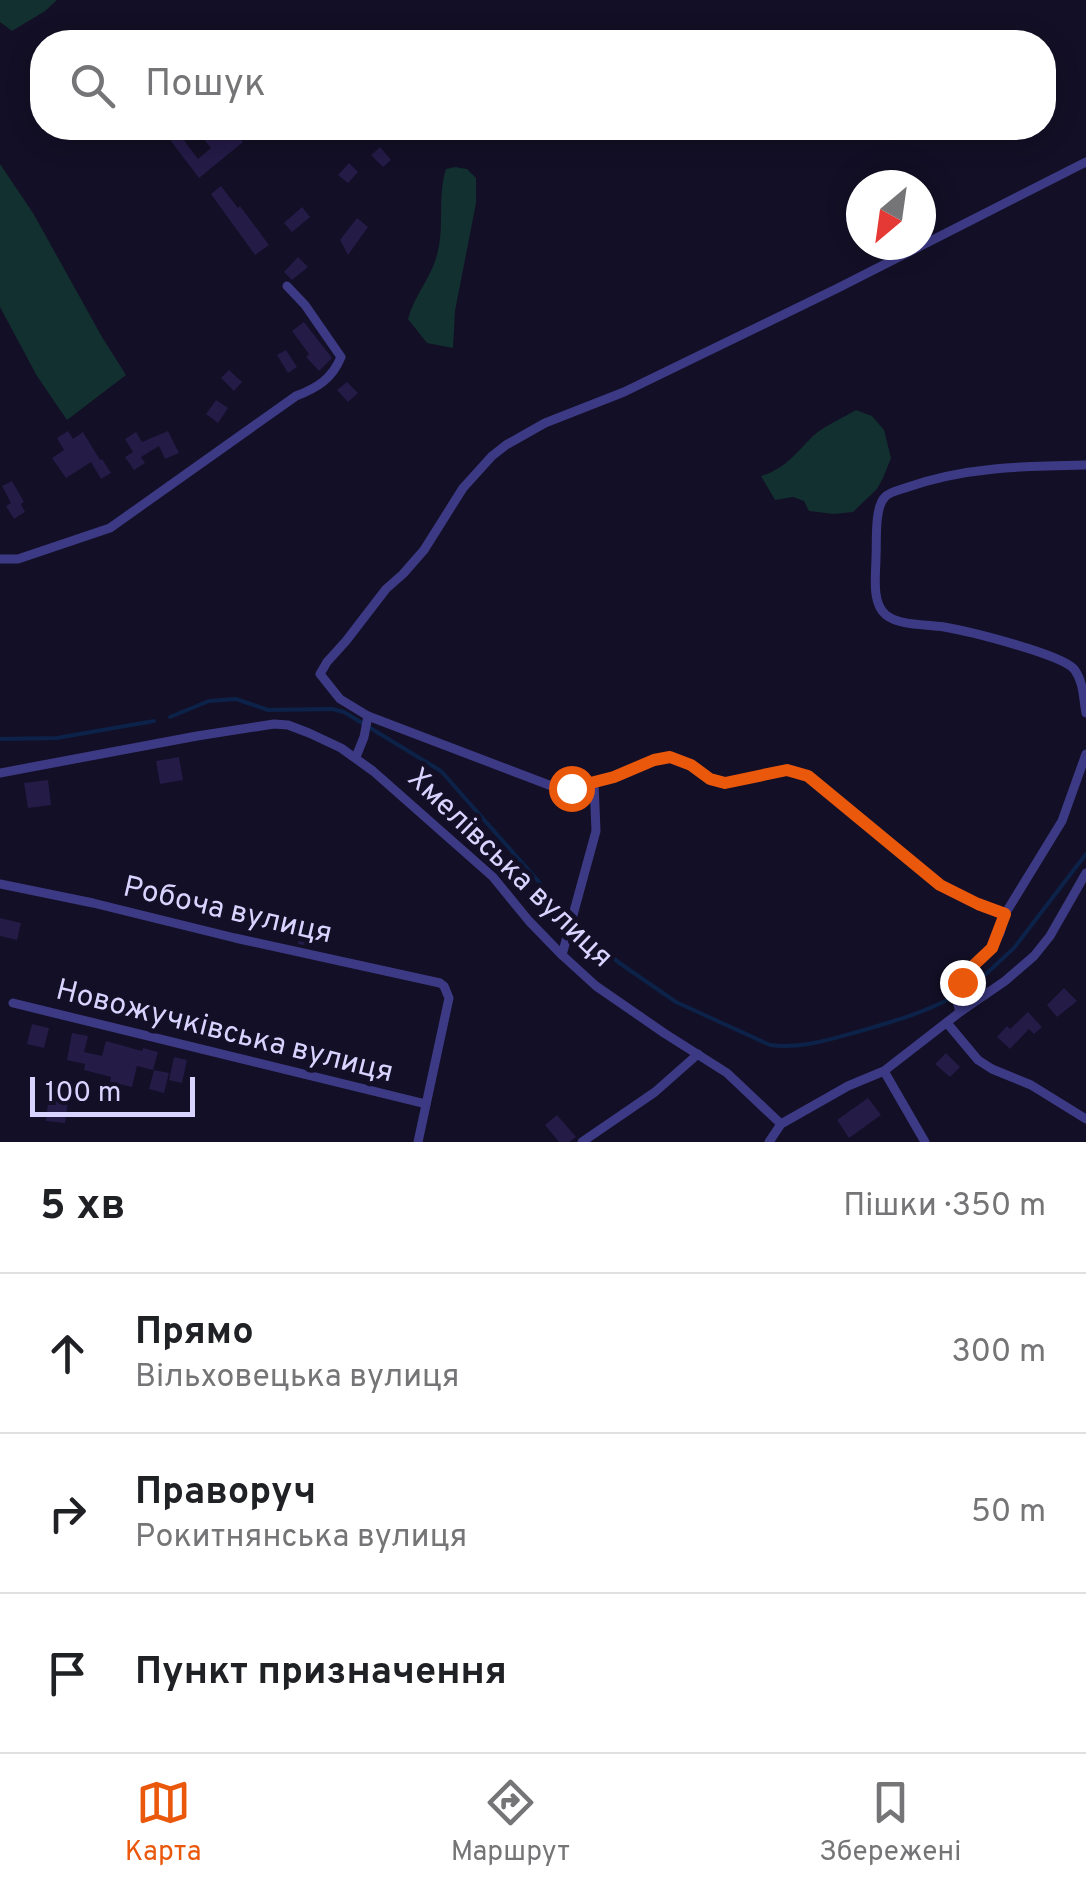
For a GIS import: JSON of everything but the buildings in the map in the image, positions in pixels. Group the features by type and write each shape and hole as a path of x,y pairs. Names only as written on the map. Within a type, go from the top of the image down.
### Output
{"street":[{"path":"1005,914 940,885 808,776 787,770 725,783 670,757 594,783 571,788 549,784 368,719 340,699 320,674 386,588 424,550 463,488 492,456 546,422 624,392 1086,162"},
{"path":"0,559 18,559 110,528 332,374 341,357 287,286"},
{"path":"1086,465 978,469 920,482 884,498 877,524 876,596 879,608 895,621 948,628 1052,656 1073,668 1083,687 1086,713"},
{"path":"356,757 368,719"},
{"name":"Хмелівська вулиця","path":"0,773 274,724 298,728 356,757 493,878 529,921 596,986 727,1072 782,1124"},
{"path":"959,1006 962,982 992,948 1005,914 1062,821 1086,754"},
{"path":"562,955 596,832 594,783"},
{"path":"769,1142 782,1124 848,1086 884,1072 947,1022 959,1006 1005,981 1034,956 1063,916 1086,873"},
{"name":"Робоча вулиця","path":"0,884 432,980 444,986 449,998 426,1104"},
{"name":"Новожучківська вулиця","path":"13,1003 426,1104"},
{"path":"947,1022 978,1060 1086,1119"},
{"path":"582,1142 655,1092 698,1054"},
{"path":"884,1072 925,1142"},
{"path":"418,1142 426,1104"}],"green space":[{"path":"0,0 57,0 12,31 0,22"},
{"path":"0,164 33,213 126,375 67,420 37,376 0,307"},
{"path":"446,169 467,169 476,178 476,203 455,311 453,348 427,343 408,319 437,255 443,180"},
{"path":"856,410 872,416 884,430 891,458 877,489 853,512 809,511 804,501 793,497 775,500 761,476 784,465 817,432"}],"waterway":[{"path":"170,717 209,701 236,699 268,710 344,712 441,771 562,908"},
{"path":"0,739 57,738 154,721"},
{"path":"964,992 1014,948 1086,854"},
{"path":"576,923 618,962 676,1002 770,1045 804,1045 836,1038 907,1017 955,996"}],"route":[{"path":"571,788 670,757 725,783 787,770 808,776 940,885 1005,914 992,948 962,982"}]}
